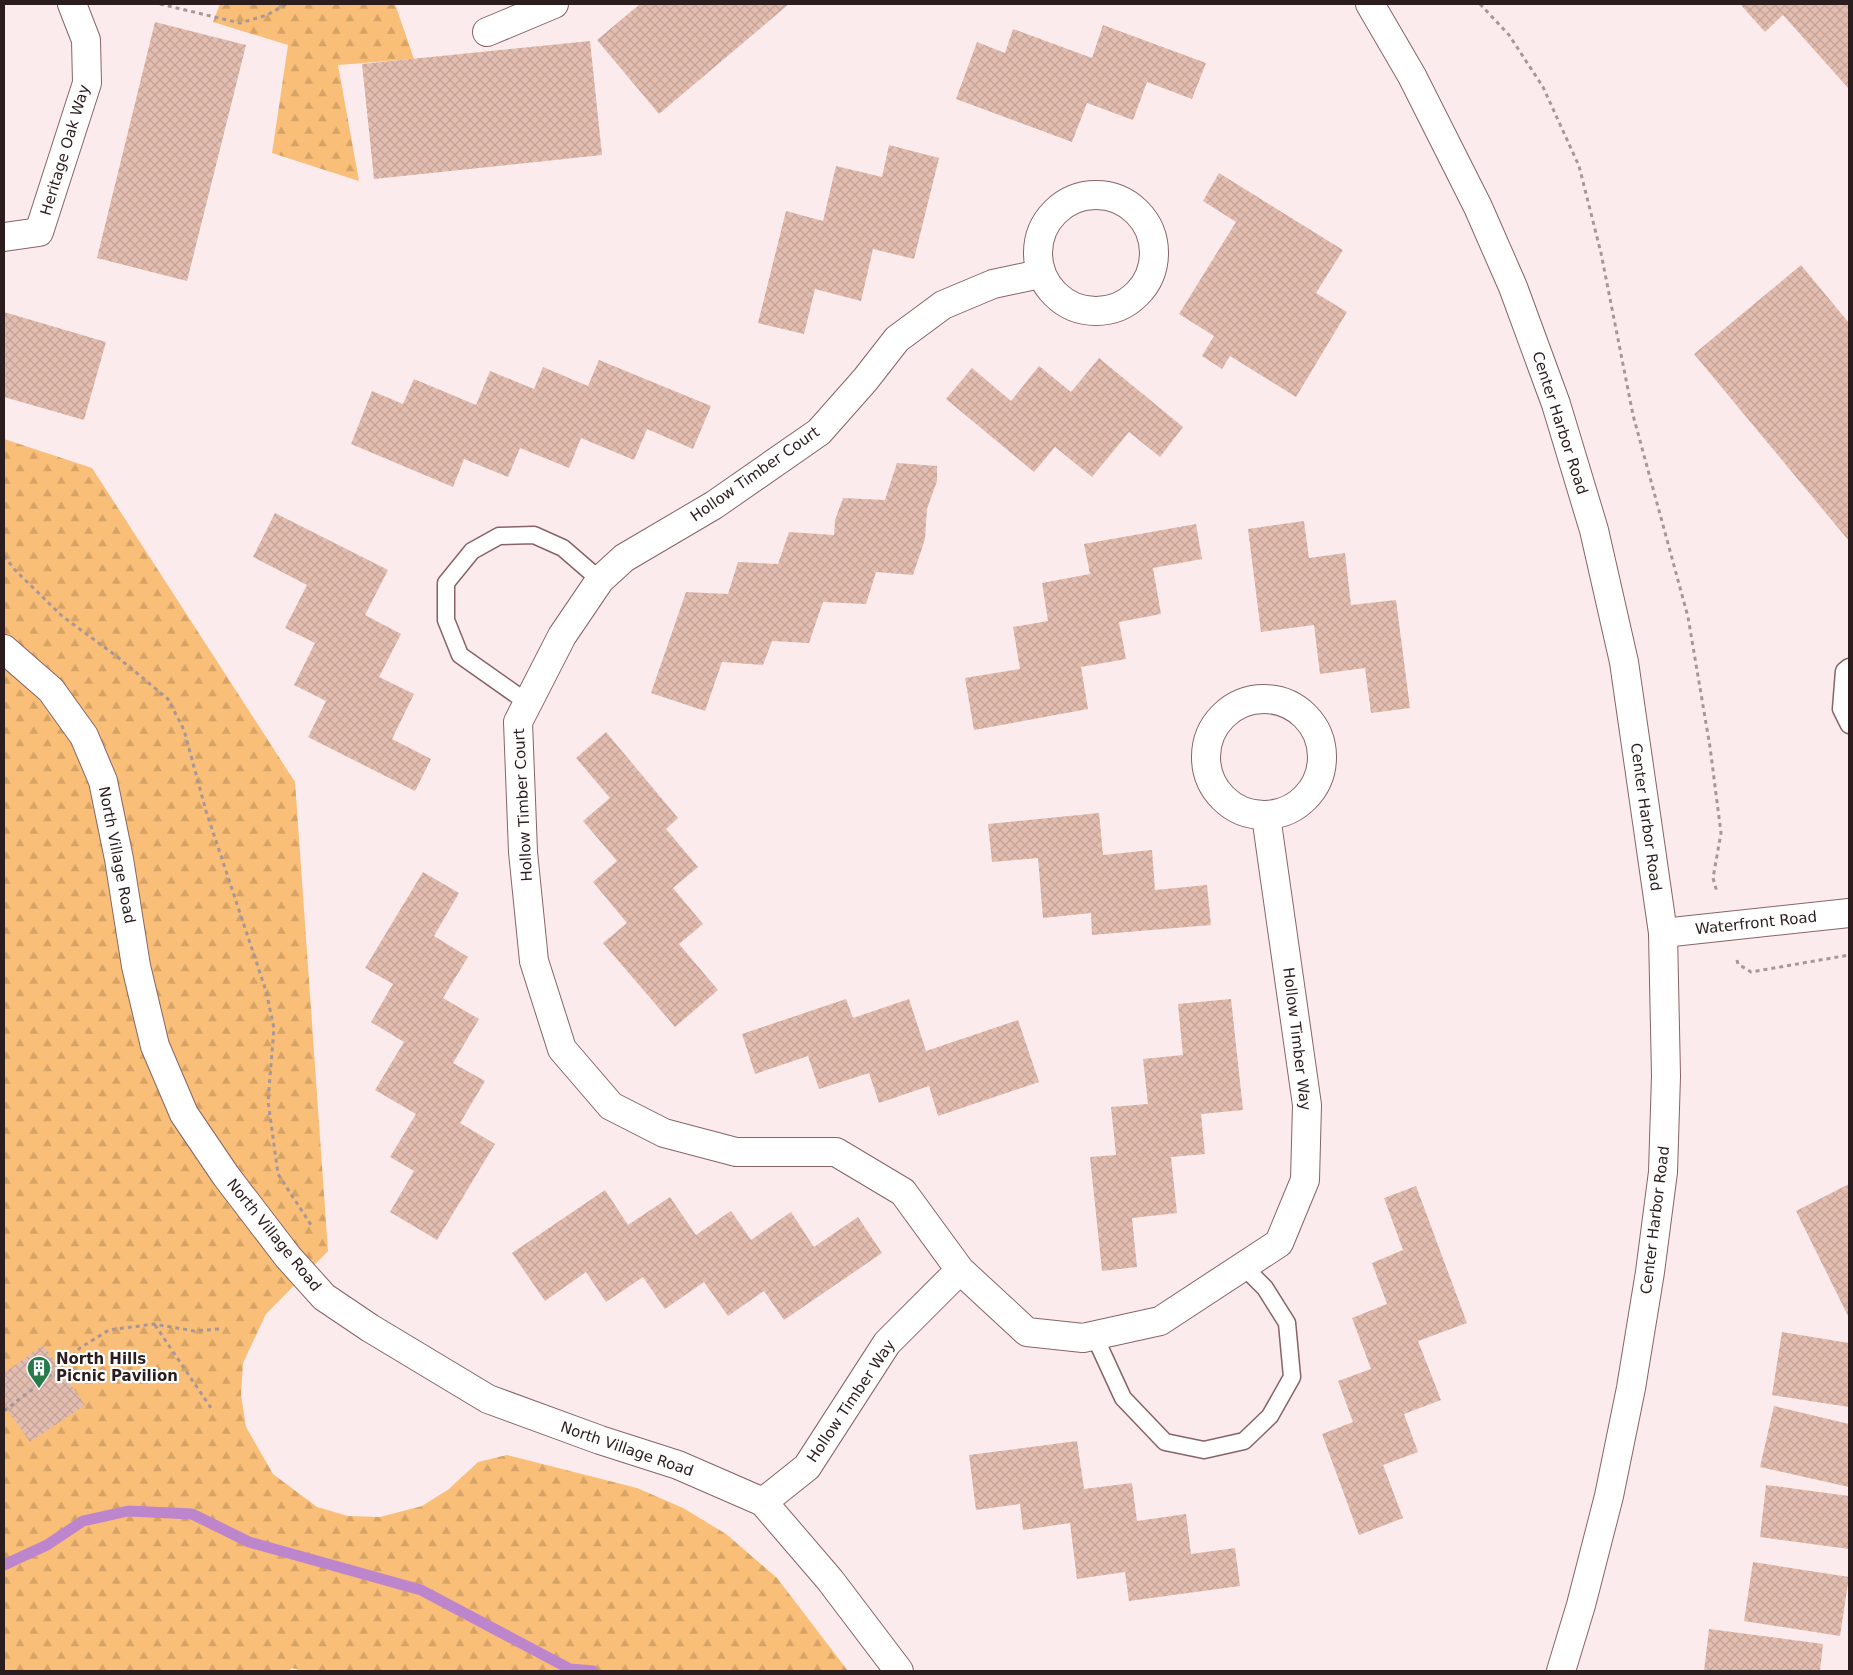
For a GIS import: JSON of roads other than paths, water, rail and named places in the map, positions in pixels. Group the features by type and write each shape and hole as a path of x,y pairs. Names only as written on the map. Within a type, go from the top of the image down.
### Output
{"street":[{"name":"Heritage Oak Way","path":"4,237 39,232 87,83 86,40 72,4"},
{"path":"487,32 554,4"},
{"name":"Center Harbor Road","path":"1370,4 1412,76 1478,207 1513,287 1556,404 1594,530 1624,662 1663,932 1666,1076 1663,1172 1652,1262 1631,1388 1609,1496 1581,1605 1561,1671"},
{"path":"1084,195 1104,195 1123,201 1139,214 1150,231 1154,249 1153,267 1145,284 1133,298 1117,308 1099,312 1081,310 1064,302 1050,290 1040,274 1037,254 1040,234 1050,216 1065,203 1084,195"},
{"name":"Hollow Timber Court","path":"960,1270 903,1192 836,1152 736,1152 664,1133 611,1106 562,1049 534,961 523,852 518,722 562,636 600,580 624,558 714,505 819,432 865,380 896,339 943,304 993,284 1040,274"},
{"name":"North Village Road","path":"4,649 51,690 84,736 103,781 119,859 136,966 155,1046 184,1114 226,1176 288,1257 324,1296 370,1328 488,1399 600,1440 678,1465 763,1502 830,1580 899,1671"},
{"path":"1256,698 1275,699 1293,706 1308,718 1318,734 1322,752 1321,771 1313,789 1300,803 1284,812 1266,816 1246,813 1228,804 1214,789 1206,771 1205,751 1210,732 1222,715 1238,704 1256,698"},
{"name":"Hollow Timber Way","path":"763,1502 806,1467 887,1343 960,1270 1027,1332 1083,1338 1160,1321 1279,1244 1305,1180 1307,1105 1266,816"},
{"name":"Waterfront Road","path":"1663,932 1849,913"}],"lane":[{"path":"528,703 460,655 446,620 446,583 472,551 499,536 534,535 563,548 600,580"},
{"path":"1849,666 1844,671 1841,709 1849,725"},
{"path":"1094,1335 1123,1398 1165,1442 1204,1450 1244,1441 1270,1416 1292,1377 1287,1323 1265,1288 1244,1267"}],"waterway":[{"path":"4,1565 47,1545 83,1521 128,1511 192,1514 249,1542 421,1590 570,1669 593,1671"}],"place":[{"name":"North Hills Picnic Pavilion","path":"39,1389"}]}
